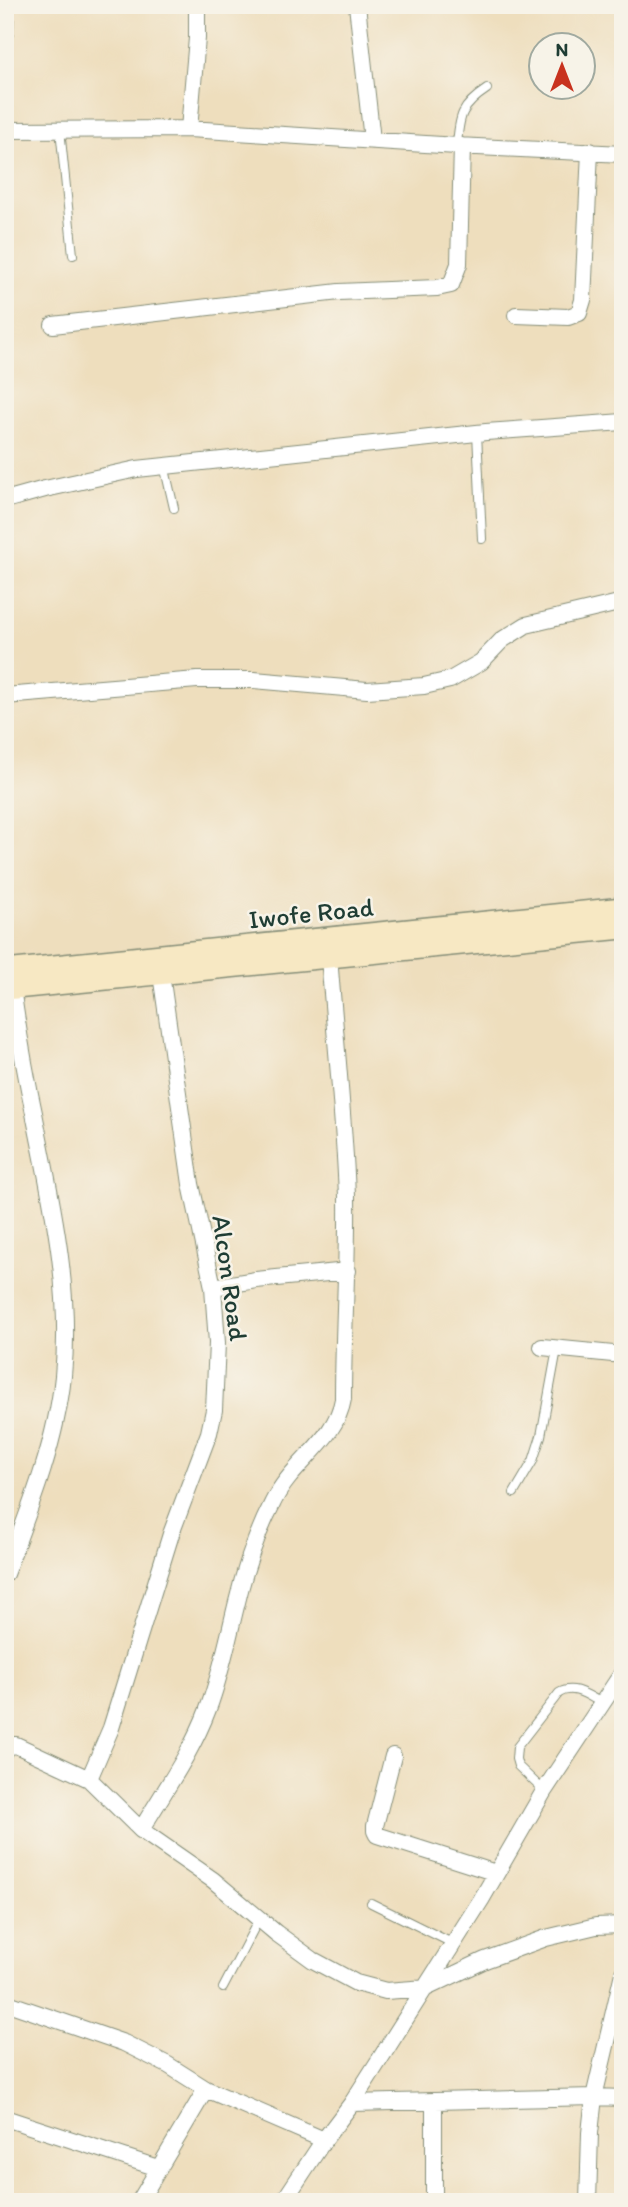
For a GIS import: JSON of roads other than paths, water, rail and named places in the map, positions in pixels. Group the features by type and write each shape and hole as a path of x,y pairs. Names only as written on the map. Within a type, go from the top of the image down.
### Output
{"street":[{"path":"5,33 6,5"},
{"path":"189,129 197,38 197,5"},
{"path":"357,5 372,140"},
{"path":"5,130 189,129 623,154"},
{"path":"52,325 298,296 451,285 459,264 460,146"},
{"path":"516,315 568,317 579,313 583,300 590,151"},
{"path":"5,500 137,468 477,433 623,422"},
{"path":"5,696 197,680 254,680 367,690 424,686 450,680 481,662 502,640 526,625 623,602"},
{"name":"Iwofe Road","path":"7,982 623,908"},
{"name":"Iwofe Road","path":"7,982 161,974 623,928"},
{"path":"141,1830 197,1736 208,1709 253,1549 272,1502 287,1477 332,1429 341,1413 344,1399 348,1271 343,1118 329,956"},
{"name":"Alcon Road","path":"89,1779 111,1728 171,1535 209,1433 214,1410 217,1343 213,1287 191,1184 161,974"},
{"path":"5,1574 42,1473 63,1377 65,1331 57,1233 7,982"},
{"path":"213,1287 348,1271"},
{"path":"549,1348 623,1355"},
{"path":"283,2202 352,2103 426,1988 544,1791 623,1672"},
{"path":"5,1750 16,1745 89,1779 141,1830 213,1880 313,1960 356,1983 386,1992 426,1988 485,1960 546,1938 596,1927 623,1925"},
{"path":"393,1756 375,1826 377,1835 496,1873"},
{"path":"588,2202 594,2097 623,1973"},
{"path":"5,2002 124,2043 168,2065 206,2089 324,2140"},
{"path":"139,2202 206,2089"},
{"path":"352,2103 623,2098"},
{"path":"434,2101 435,2202"},
{"path":"8,2123 158,2168"}],"lane":[{"path":"460,146 461,113 467,103 487,89"},
{"path":"60,129 73,256"},
{"path":"477,433 482,540"},
{"path":"164,465 174,508"},
{"path":"514,1493 533,1461 541,1436 549,1348"},
{"path":"544,1791 518,1766 517,1746 558,1693 565,1689 574,1689 602,1703"},
{"path":"371,1903 454,1944"},
{"path":"223,1988 259,1919"}]}
